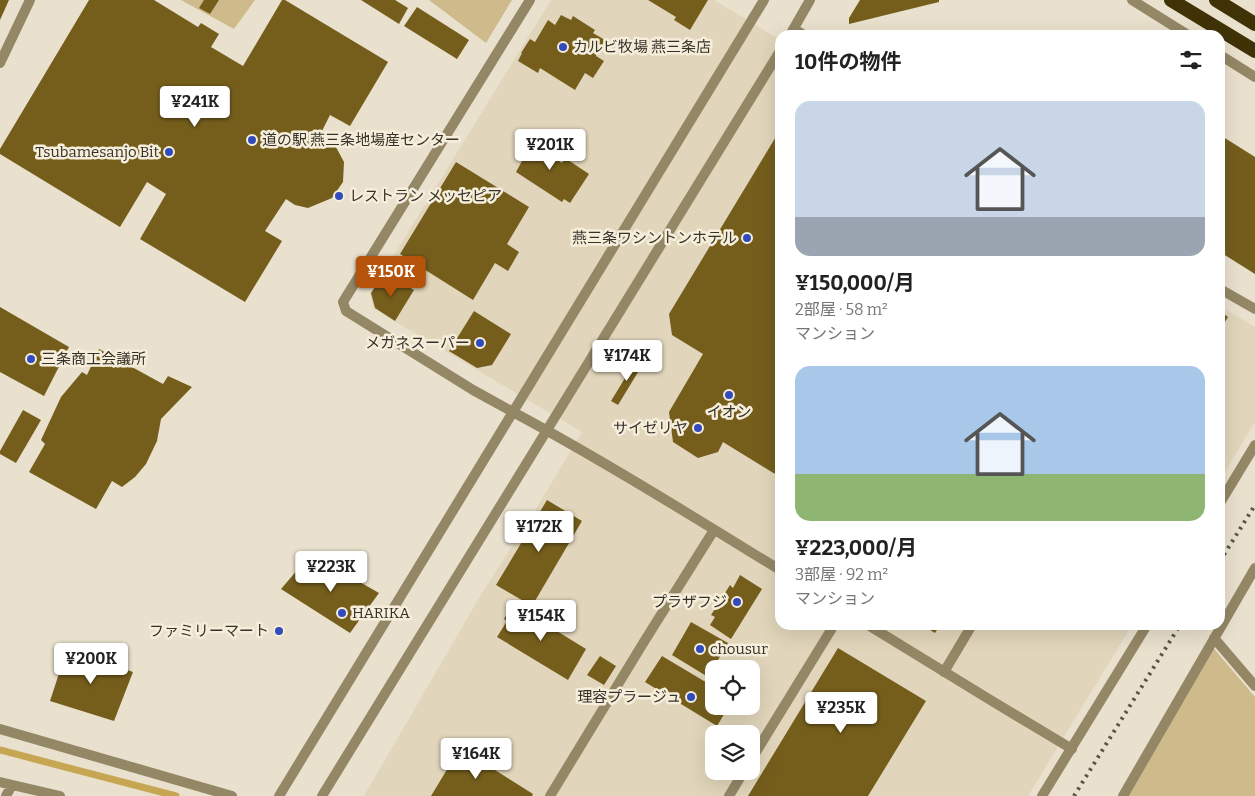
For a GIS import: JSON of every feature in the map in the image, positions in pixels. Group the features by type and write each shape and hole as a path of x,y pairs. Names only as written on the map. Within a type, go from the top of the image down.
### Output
{"highway":[{"path":"1171,0 1220,30"},
{"path":"1216,0 1255,24"},
{"path":"1225,33 1255,51"}],"street":[{"path":"0,63 30,0"},
{"path":"530,0 343,302 346,311 473,390 547,430 775,567"},
{"path":"793,30 810,0"},
{"path":"1132,0 1180,30"},
{"path":"279,796 762,1"},
{"path":"1225,58 1255,77"},
{"path":"322,796 775,59"},
{"path":"1225,292 1255,309"},
{"path":"1225,496 1255,445"},
{"path":"550,796 714,530"},
{"path":"1225,619 1255,568"},
{"path":"760,745 831,630"},
{"path":"876,630 1072,748"},
{"path":"944,672 969,630"},
{"path":"1042,796 1144,630"},
{"path":"1122,796 1219,630"},
{"path":"1214,638 1255,686"},
{"path":"0,729 232,796"},
{"path":"729,796 739,780"},
{"path":"0,782 60,796"},
{"path":"6,796 12,785"}],"shaded area":[{"path":"181,0 255,0 234,29"},
{"path":"429,0 512,0 486,43"},
{"path":"551,0 714,0 775,37 775,630 1129,630 1028,796 364,796 479,598 582,432 374,309 370,294"},
{"path":"1225,309 1255,327 1255,422 1225,472"},
{"path":"1210,644 1255,697 1255,796 1127,796"}],"building":[{"path":"0,0 9,0 0,20"},
{"name":"Tsubamesanjo Bit","path":"89,0 154,0 198,27 201,23 219,34 211,47 243,66 282,0 285,0 388,62 350,126 330,115 320,135 331,141 344,162 343,182 332,198 308,208 295,205 286,199 265,231 282,241 245,302 140,239 166,194 147,182 120,227 0,154 0,149"},
{"path":"204,0 219,0 210,14 199,8"},
{"path":"361,0 395,0 408,8 399,24"},
{"path":"648,0 708,0 690,30 674,20 676,17"},
{"path":"860,0 939,0 939,2 849,24 849,18"},
{"path":"417,7 469,40 457,59 404,26"},
{"name":"カルビ牧場 燕三条店","path":"561,15 571,20 573,16 595,30 593,33 605,40 596,56 604,61 593,78 585,73 575,90 540,68 538,73 518,61 530,39 535,42 548,20 555,25"},
{"path":"529,135 550,150 548,154 562,163 565,158 589,174 570,203 564,199 562,202 516,172 522,161 515,156"},
{"path":"775,138 775,474 723,442 718,452 698,458 673,442 669,412 703,354 672,335 669,314"},
{"path":"1225,138 1255,157 1255,274 1225,255"},
{"path":"456,162 529,207 507,244 519,252 508,271 495,263 473,300 400,254"},
{"path":"381,278 392,284 395,279 414,290 395,321 375,308 371,293"},
{"name":"三条商工会議所","path":"0,307 69,347 44,396 0,372"},
{"name":"メガネスーパー","path":"474,311 511,334 492,365 477,368 449,351"},
{"path":"99,349 163,384 168,376 192,387 161,419 157,441 146,464 135,477 122,487 112,481 96,509 29,472 45,444 41,440 61,397 82,372 87,375"},
{"path":"636,360 643,364 618,405 611,401"},
{"path":"23,410 41,420 16,463 0,454 0,451"},
{"path":"547,500 582,521 532,606 496,585"},
{"name":"HARIKA","path":"311,554 379,593 350,633 281,589"},
{"name":"プラザフジ","path":"740,575 762,589 731,639 710,625 715,617 711,615 730,585 733,588"},
{"path":"513,604 586,649 568,680 497,637 507,621 504,619"},
{"name":"chousur","path":"691,622 728,643 718,660 705,660 705,675 672,655"},
{"path":"838,648 926,701 868,796 748,796 758,780 760,780 760,776"},
{"path":"67,649 133,672 114,721 50,701"},
{"path":"600,656 616,666 604,685 587,675"},
{"name":"理容プラージュ","path":"662,656 705,682 705,715 724,715 718,725 715,725 645,682"},
{"path":"460,748 533,794 532,796 431,796"}],"waterway":[{"path":"0,750 176,796"}],"railway":[{"path":"1225,553 1255,505"},
{"path":"1074,796 1177,630"}],"place":[{"name":"カルビ牧場 燕三条店","path":"563,47"},
{"name":"道の駅 燕三条地場産センター","path":"252,140"},
{"name":"Tsubamesanjo Bit","path":"169,152"},
{"name":"レストラン メッセピア","path":"339,196"},
{"name":"燕三条ワシントンホテル","path":"747,238"},
{"name":"メガネスーパー","path":"480,343"},
{"name":"三条商工会議所","path":"31,359"},
{"name":"イオン","path":"729,395"},
{"name":"サイゼリヤ","path":"698,428"},
{"name":"プラザフジ","path":"737,602"},
{"name":"HARIKA","path":"342,613"},
{"name":"ファミリーマート","path":"279,631"},
{"name":"chousur","path":"700,649"},
{"name":"理容プラージュ","path":"691,697"}]}
